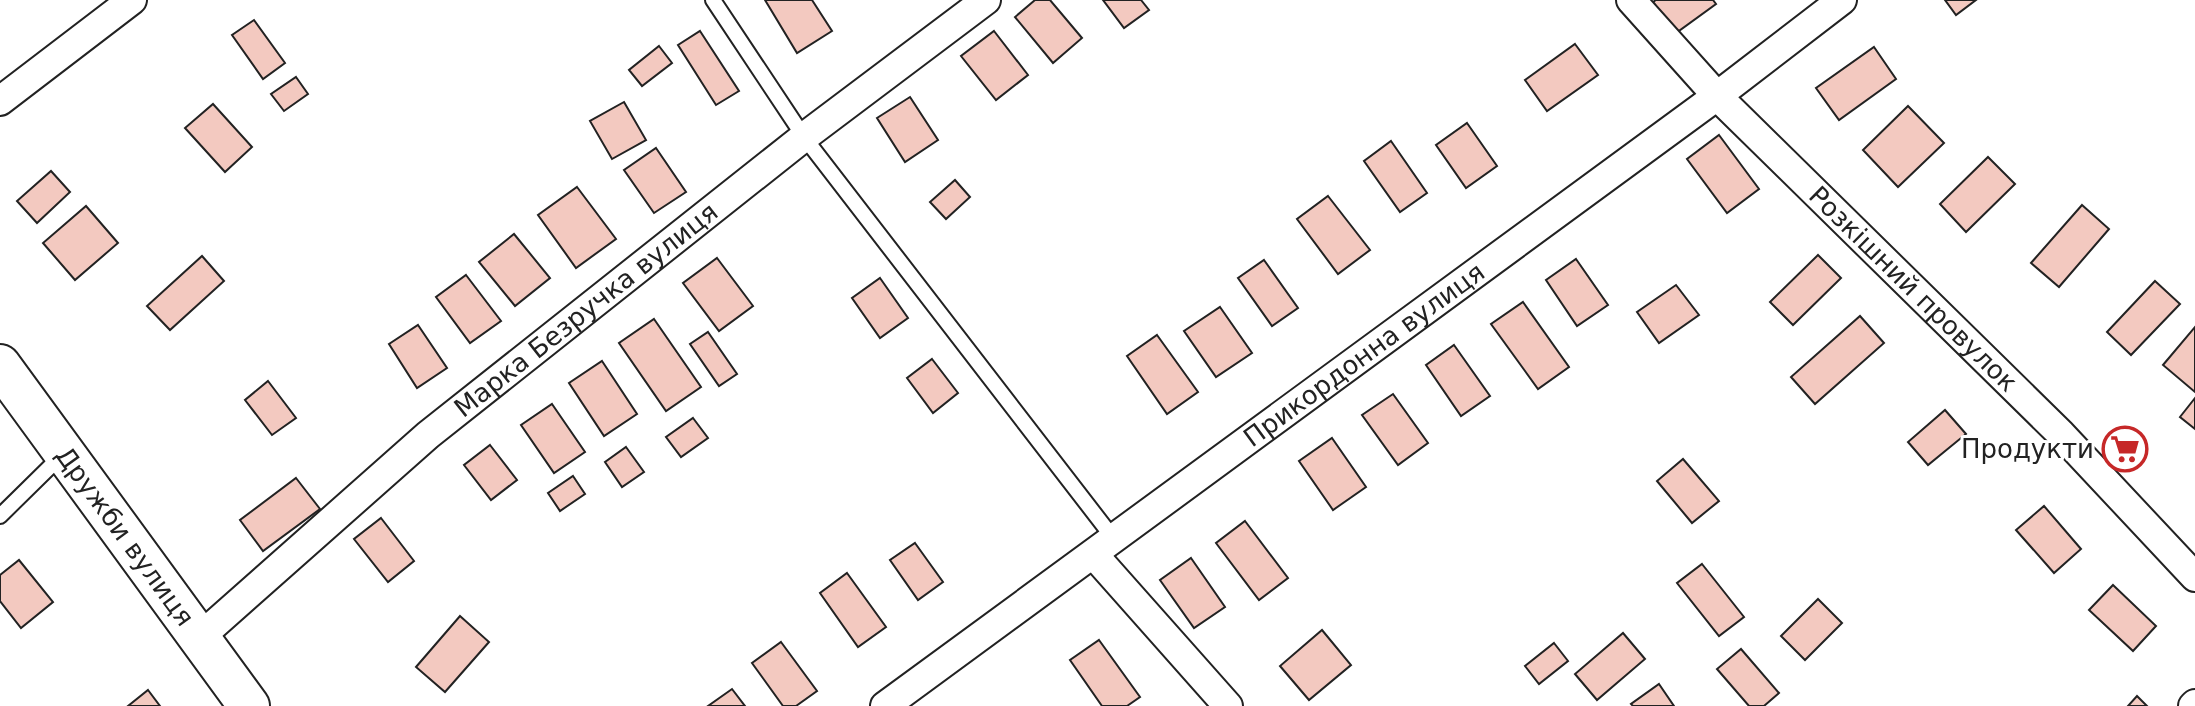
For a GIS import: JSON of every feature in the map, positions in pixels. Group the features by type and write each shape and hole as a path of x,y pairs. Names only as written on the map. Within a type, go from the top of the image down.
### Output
{"street":[{"path":"0,101 132,0"},
{"name":"Марка Безручка вулиця","path":"200,637 428,435 804,137 986,0"},
{"name":"Розкішний провулок","path":"1631,0 1717,96 2061,434 2195,577"},
{"name":"Прикордонна вулиця","path":"885,706 1717,96 1842,0"},
{"name":"Дружби вулиця","path":"0,365 62,454 249,706"},
{"path":"1104,547 1228,706"}],"lane":[{"path":"713,0 804,137 1104,547"},
{"path":"0,516 62,454"}],"building":[{"path":"765,0 812,0 832,31 797,53"},
{"path":"1035,0 1050,0 1082,38 1053,63 1015,17"},
{"path":"1103,0 1141,0 1149,10 1124,28"},
{"path":"1713,0 1716,4 1676,33 1653,2"},
{"path":"1945,0 1976,0 1956,15"},
{"path":"254,20 285,63 263,79 232,35"},
{"path":"700,31 739,91 716,105 678,45"},
{"path":"994,31 1028,75 996,100 961,56"},
{"path":"1575,44 1598,75 1547,111 1525,80"},
{"path":"659,46 672,63 642,86 629,70"},
{"path":"1874,47 1896,79 1839,120 1816,88"},
{"path":"296,77 308,94 284,111 271,94"},
{"path":"910,97 938,140 905,162 877,118"},
{"path":"624,102 646,140 612,159 590,121"},
{"path":"213,104 252,147 225,172 185,128"},
{"path":"1908,106 1944,143 1898,187 1863,150"},
{"path":"1467,123 1497,166 1466,188 1436,145"},
{"path":"1719,135 1759,189 1727,213 1687,159"},
{"path":"1391,141 1427,193 1400,212 1364,161"},
{"path":"656,148 686,192 654,213 624,170"},
{"path":"1988,157 2015,184 1966,232 1940,204"},
{"path":"51,171 70,192 37,223 17,201"},
{"path":"955,180 970,197 946,219 930,202"},
{"path":"577,187 616,239 576,268 538,215"},
{"path":"1328,196 1370,250 1338,274 1297,219"},
{"path":"2082,205 2109,229 2059,287 2031,263"},
{"path":"86,206 118,243 75,280 43,243"},
{"path":"514,234 550,278 515,306 479,262"},
{"path":"1818,255 1841,278 1793,325 1770,302"},
{"path":"202,256 224,281 170,330 147,306"},
{"path":"717,258 753,306 719,331 683,283"},
{"path":"1576,259 1608,305 1577,326 1546,280"},
{"path":"1264,260 1298,308 1272,326 1238,278"},
{"path":"466,275 501,321 470,343 436,297"},
{"path":"880,278 908,318 880,338 852,298"},
{"path":"2155,281 2180,304 2131,355 2107,332"},
{"path":"1676,285 1699,315 1659,343 1637,312"},
{"path":"1523,302 1569,367 1538,389 1491,324"},
{"path":"1220,307 1252,353 1216,377 1184,331"},
{"path":"1860,316 1884,343 1815,404 1791,377"},
{"path":"654,319 701,387 666,411 619,343"},
{"path":"418,325 447,368 417,388 389,344"},
{"path":"2195,327 2195,392 2163,365"},
{"path":"708,332 737,374 719,386 690,344"},
{"path":"1157,335 1198,392 1167,414 1127,356"},
{"path":"1454,345 1490,396 1461,416 1426,365"},
{"path":"932,359 958,393 933,413 907,378"},
{"path":"602,361 637,414 604,436 569,383"},
{"path":"268,381 296,418 272,435 245,400"},
{"path":"1393,394 1428,443 1398,465 1362,415"},
{"path":"2195,398 2195,429 2180,417"},
{"path":"552,404 585,452 554,473 521,425"},
{"path":"1945,410 1966,434 1928,465 1908,442"},
{"path":"693,418 708,438 681,457 666,437"},
{"path":"1332,438 1366,487 1333,510 1299,461"},
{"path":"490,445 517,480 491,500 464,465"},
{"path":"626,447 644,472 622,487 605,462"},
{"path":"1683,459 1719,501 1692,523 1657,481"},
{"path":"573,476 585,494 560,511 548,493"},
{"path":"296,478 320,509 263,551 240,520"},
{"path":"2044,506 2081,549 2054,573 2016,530"},
{"path":"381,518 414,561 388,582 354,539"},
{"path":"1245,521 1288,578 1259,600 1216,543"},
{"path":"915,543 943,582 918,600 890,560"},
{"path":"1191,558 1225,607 1194,628 1160,580"},
{"path":"19,560 53,602 21,628 0,601 0,575"},
{"path":"1702,564 1744,617 1719,636 1677,583"},
{"path":"847,573 886,627 858,647 820,593"},
{"path":"2113,585 2156,626 2133,651 2089,610"},
{"path":"1818,599 1842,623 1805,660 1781,636"},
{"path":"460,616 489,642 445,692 416,667"},
{"path":"1322,630 1351,665 1309,700 1280,666"},
{"path":"1623,633 1645,659 1597,700 1575,674"},
{"path":"1099,640 1140,697 1127,706 1102,706 1070,660"},
{"path":"781,642 817,691 796,706 783,706 752,663"},
{"path":"1554,643 1568,661 1539,684 1525,666"},
{"path":"1741,649 1779,693 1764,706 1749,706 1717,669"},
{"path":"1659,684 1674,706 1631,704"},
{"path":"732,689 745,706 708,706"},
{"path":"148,690 160,706 128,706"},
{"path":"2137,696 2147,706 2128,706"}],"place":[{"name":"Продукти","path":"2125,449"}]}
